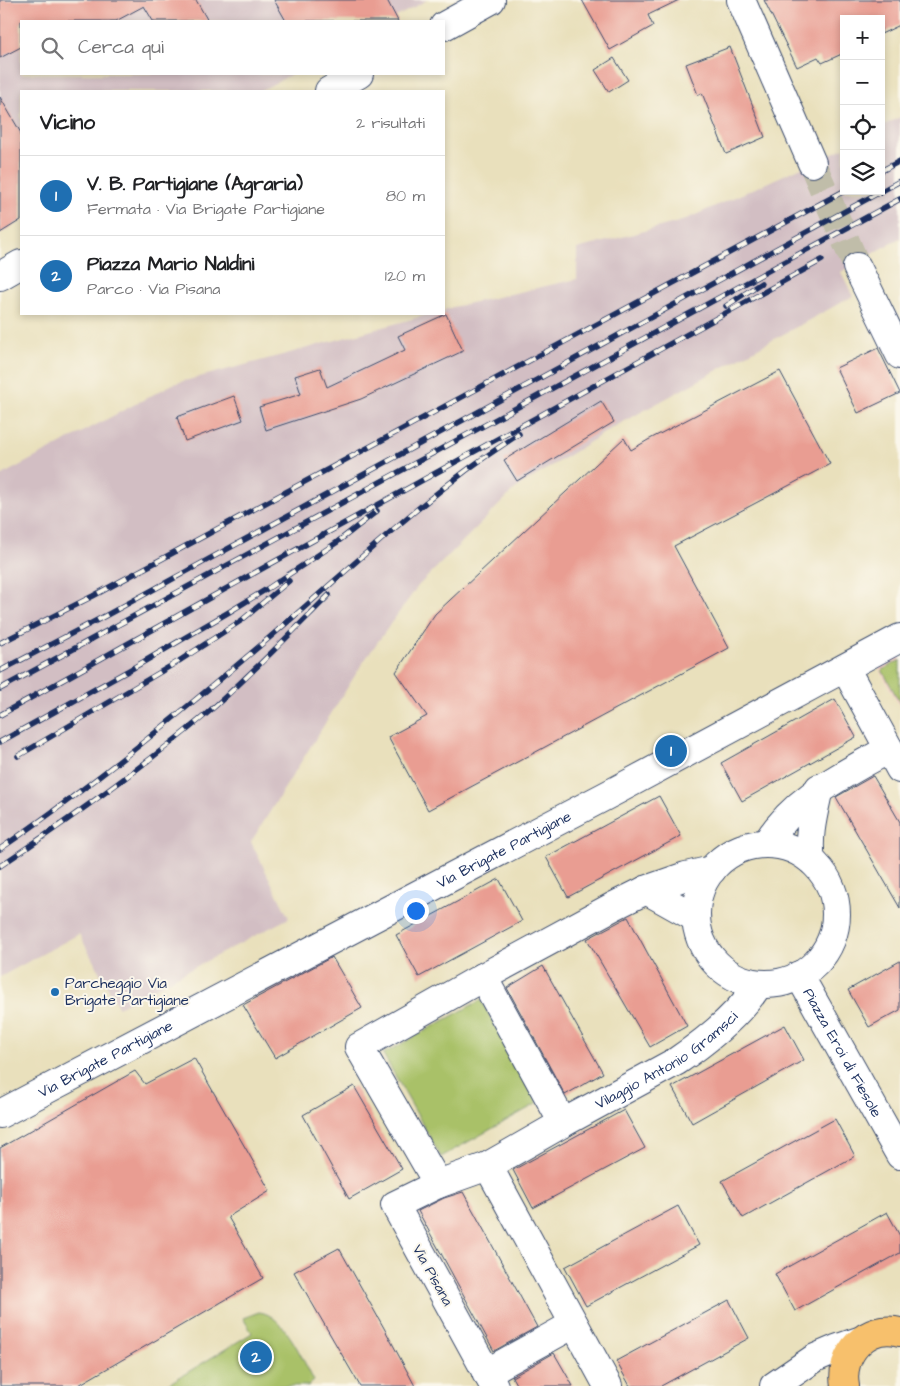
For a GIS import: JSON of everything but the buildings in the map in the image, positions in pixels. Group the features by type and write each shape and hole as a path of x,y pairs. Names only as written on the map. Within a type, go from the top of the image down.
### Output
{"main road":[{"path":"846,1386 844,1379 845,1366 852,1350 859,1342 874,1333 898,1330"}],"street":[{"path":"445,25 490,0"},
{"path":"731,5 812,163"},
{"path":"331,90 357,75"},
{"path":"0,276 20,265"},
{"path":"857,267 900,355"},
{"name":"Via Brigate Partigiane","path":"0,1114 608,795 900,638"},
{"path":"766,844 775,829 787,816 819,788 894,759 845,668"},
{"path":"811,860 810,835 819,788"},
{"name":"Piazza Eroi di Fiesole","path":"766,844 789,848 811,860 823,873 835,901 836,922 830,943 818,961 799,976 781,983 759,984 737,978 712,960 700,938 696,918 696,904 700,891 712,870 733,852 753,845 766,844"},
{"path":"438,1184 359,1047 614,906 646,890 686,876 712,870"},
{"path":"646,890 696,918"},
{"name":"Piazza Eroi di Fiesole","path":"799,976 900,1155"},
{"path":"483,977 563,1123"},
{"name":"Vilaggio Antonio Gramsci","path":"438,1184 488,1166 677,1061 691,1052 741,1008 759,984"},
{"path":"488,1166 608,1386"},
{"name":"Via Pisana","path":"438,1184 395,1205 490,1380"},
{"path":"490,1380 574,1324"},
{"path":"774,1386 815,1358 859,1342"}],"shaded area":[{"path":"0,0 427,0 391,20 20,20 20,75 290,75 262,90 20,90 20,222 0,234"},
{"path":"900,117 900,238 841,272 853,296 612,428 515,489 418,586 364,661 251,842 289,918 118,1007 79,934 0,977 0,476 173,384 426,315 445,315 445,310 453,307 577,279 577,249 682,221 840,150 840,195 885,195 885,125"},
{"path":"900,654 900,707 878,666"}],"green space":[{"path":"900,660 900,703 882,670"},
{"path":"481,1000 538,1103 441,1157 383,1054"},
{"path":"259,1312 277,1321 292,1339 314,1381 308,1386 165,1386 252,1333 243,1318"}],"tunnel":[{"path":"812,163 857,267"}],"railway":[{"path":"885,169 900,161"},
{"path":"0,671 105,616 900,181"},
{"path":"0,643 93,596 840,193"},
{"path":"0,689 900,199"},
{"path":"0,715 822,260"},
{"path":"726,306 761,283"},
{"path":"0,849 68,801 134,750 262,644 411,514 470,468 519,434"},
{"path":"0,742 133,668 270,587 336,543 377,511"},
{"path":"18,756 179,661 242,620 289,581"},
{"path":"0,866 104,794 204,716 252,672 329,595"}],"place":[{"name":"V. B. Partigiane (Agraria)","path":"671,751"},
{"name":"Parcheggio Via Brigate Partigiane","path":"55,992"},
{"name":"Piazza Mario Naldini","path":"256,1357"}]}
